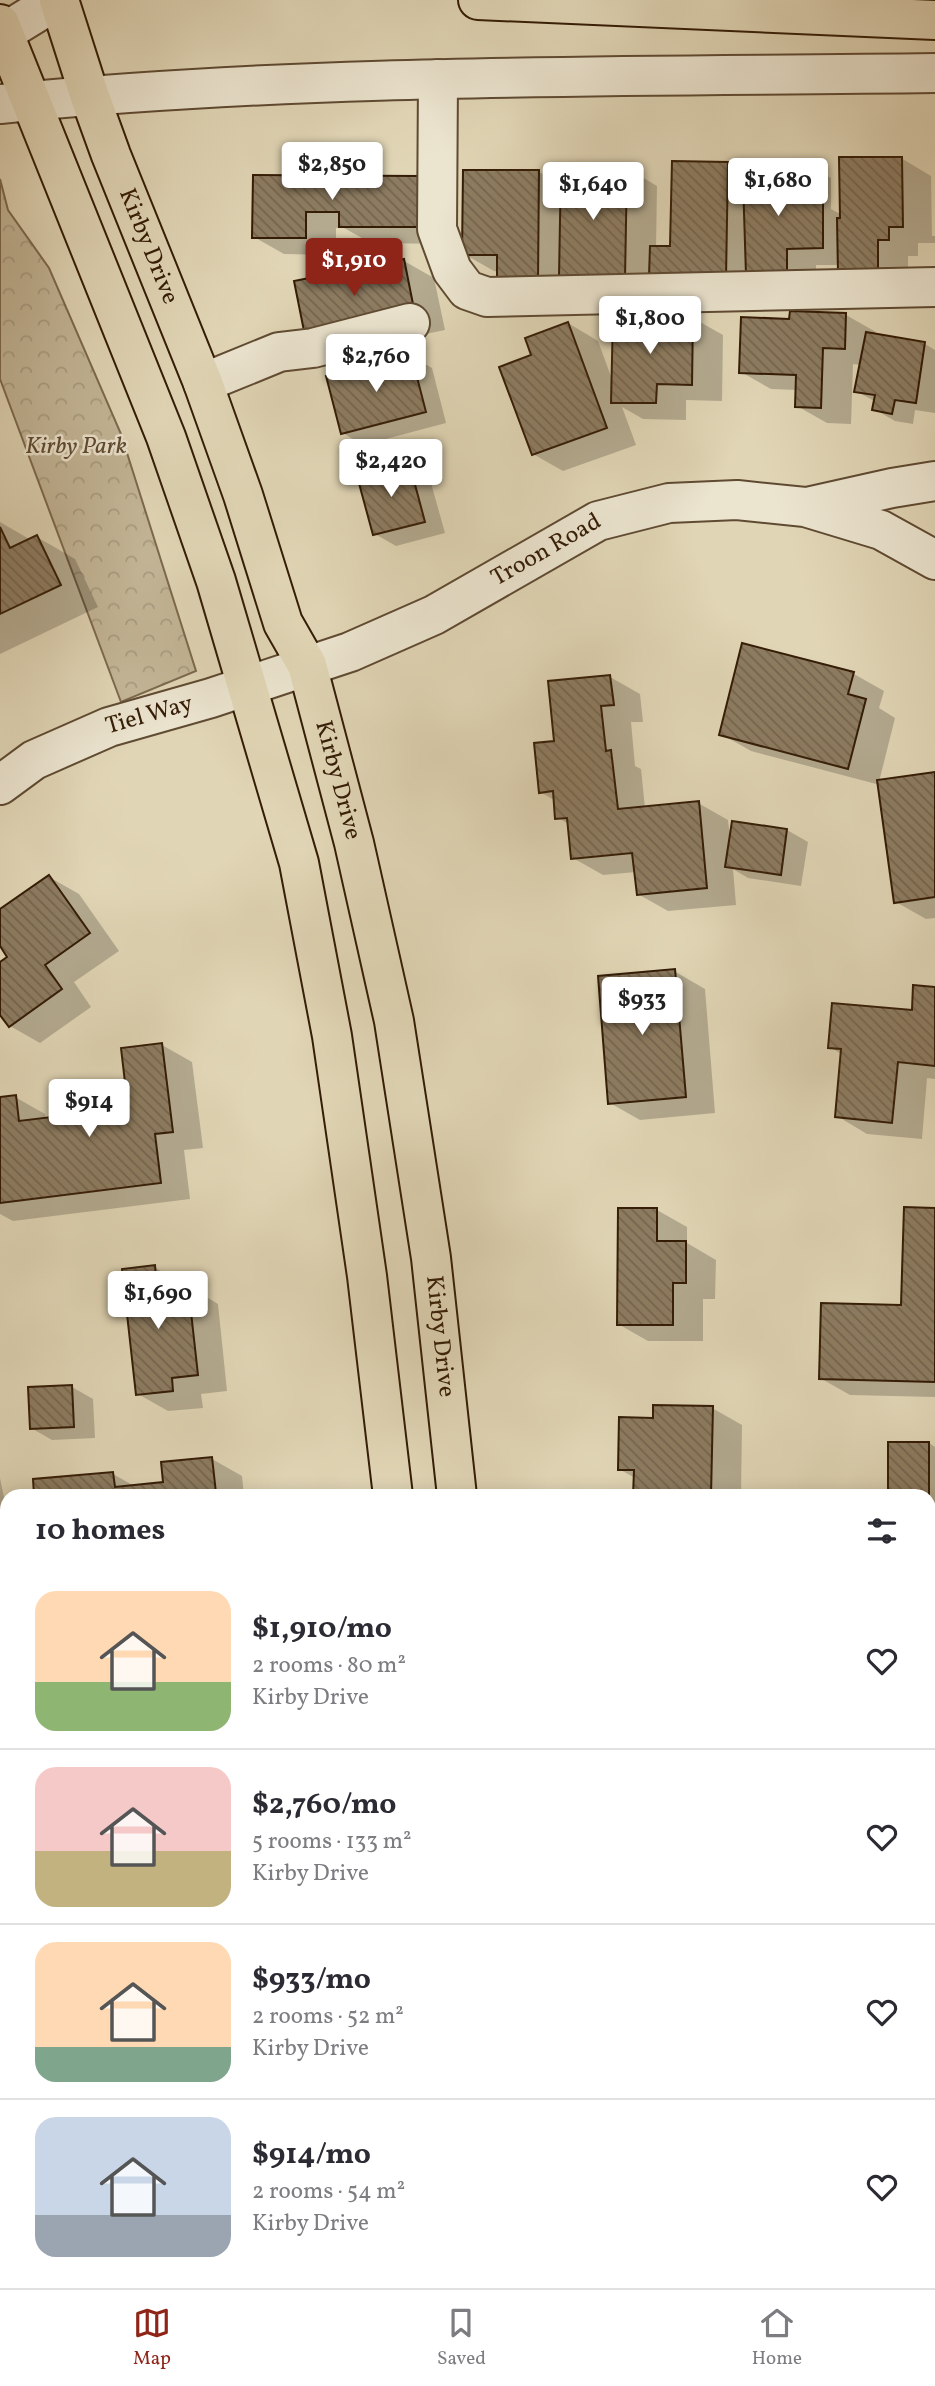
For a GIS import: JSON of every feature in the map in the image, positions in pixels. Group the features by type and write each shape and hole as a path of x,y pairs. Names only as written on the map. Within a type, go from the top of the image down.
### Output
{"main road":[{"name":"Kirby Drive","path":"58,0 90,97 203,383 284,623 307,665 354,843 394,1021 431,1258 456,1489"},
{"path":"478,0 935,20"},
{"path":"1,31 15,103 123,327 166,437 216,581 299,863 332,1036 367,1276 392,1489"}],"street":[{"path":"1,31 58,0"},
{"path":"15,103 438,79 935,73"},
{"path":"438,79 437,229 452,270 467,290 487,297 935,287"},
{"path":"203,383 279,352 313,348 410,323"},
{"name":"Troon Road","path":"805,507 935,481"},
{"name":"Troon Road","path":"307,665 350,652 434,615 597,521 669,503 737,500 805,507 881,530 935,560"},
{"name":"Tiel Way","path":"0,785 34,760 109,727 211,698 307,665"}],"green space":[{"name":"Kirby Park","path":"0,179 8,210 49,268 121,434 196,671 121,702 0,379"}],"building":[{"path":"839,157 902,157 903,227 889,227 889,240 878,240 878,274 838,274"},
{"path":"758,159 801,159 801,202 823,202 823,248 787,249 787,275 746,275 743,181 758,182"},
{"path":"672,161 728,162 726,278 649,276 650,246 670,246"},
{"path":"561,165 627,166 625,279 559,277"},
{"path":"463,170 539,170 538,280 497,280 497,255 462,255"},
{"path":"253,175 418,176 418,227 339,227 339,212 306,212 306,238 252,238"},
{"path":"404,259 415,314 305,336 294,281"},
{"path":"790,311 846,313 845,349 823,348 821,408 795,407 796,375 739,373 741,317 789,319"},
{"path":"613,315 693,316 692,385 657,384 656,403 611,403"},
{"path":"568,322 607,428 532,455 499,367 531,355 525,338"},
{"path":"866,332 925,342 916,403 895,400 892,414 872,410 875,395 854,392"},
{"path":"411,354 426,412 341,434 326,376"},
{"path":"409,462 425,522 373,535 357,476"},
{"path":"0,527 10,548 37,535 61,585 0,614"},
{"path":"742,643 854,672 848,694 866,699 848,769 719,735"},
{"path":"610,675 614,705 601,706 606,751 611,750 618,809 699,801 707,888 637,895 632,853 571,859 567,818 555,819 553,791 539,793 534,743 554,741 548,681"},
{"path":"935,772 935,897 894,903 877,780"},
{"path":"732,821 787,829 781,875 725,867"},
{"path":"49,875 90,933 45,965 62,989 9,1027 0,1015 0,962 7,957 0,946 0,909"},
{"path":"675,969 686,1097 608,1104 598,976"},
{"path":"913,985 935,987 935,1066 898,1062 892,1123 835,1117 841,1049 828,1048 832,1003 912,1010"},
{"path":"162,1043 173,1132 155,1134 161,1183 0,1203 0,1097 16,1095 19,1121 128,1108 121,1048"},
{"path":"904,1207 935,1208 935,1382 819,1379 821,1303 901,1305"},
{"path":"618,1208 657,1208 657,1241 686,1241 686,1283 673,1283 673,1325 617,1325"},
{"path":"155,1265 157,1288 188,1285 198,1375 172,1378 173,1391 136,1395 122,1269"},
{"path":"72,1385 74,1427 30,1429 28,1387"},
{"path":"653,1405 713,1406 711,1489 633,1489 634,1470 618,1470 619,1417 653,1418"},
{"path":"888,1442 929,1442 929,1489 888,1489"},
{"path":"212,1457 216,1489 34,1489 33,1479 113,1472 115,1487 163,1482 161,1462"}]}
